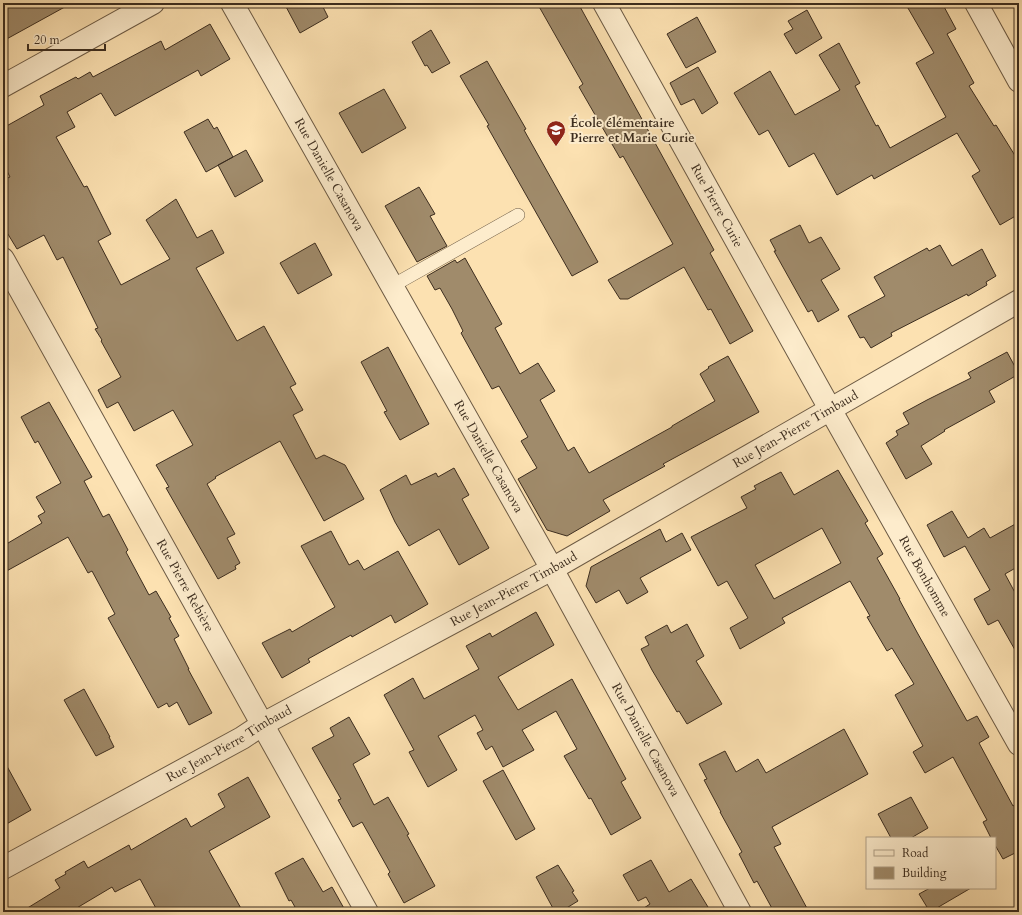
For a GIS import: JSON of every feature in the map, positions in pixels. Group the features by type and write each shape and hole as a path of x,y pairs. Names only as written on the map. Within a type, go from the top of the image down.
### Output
{"street":[{"path":"3,86 153,3"},
{"name":"Rue Danielle Casanova","path":"232,3 552,569 740,912"},
{"name":"Rue Pierre Curie","path":"604,3 830,409"},
{"path":"976,3 1019,81"},
{"name":"Rue Pierre Rebière","path":"3,260 367,912"},
{"name":"Rue Jean-Pierre Timbaud","path":"3,868 242,738 263,724 552,569 1019,301"},
{"name":"Rue Bonhomme","path":"830,409 1019,744"}],"lane":[{"path":"392,286 518,215"}],"building":[{"path":"3,3 72,3 3,41"},
{"path":"284,3 321,3 328,17 300,33"},
{"path":"537,3 578,3 714,250 710,253 753,331 730,344 711,309 708,310 684,267 628,299 620,299 608,280 673,244 623,156 620,158 579,87 583,84"},
{"path":"905,3 942,3 956,29 947,34 974,83 969,86 1019,162 1019,214 1000,225 972,176 980,171 957,133 874,179 872,175 837,195 814,153 789,167 768,130 759,135 734,93 770,71 795,115 840,90 819,55 839,43 860,83 855,86 876,126 878,125 890,148 946,117 916,63 934,53"},
{"path":"807,10 822,38 796,54 784,34 793,29 788,21"},
{"path":"697,17 716,52 686,68 667,34"},
{"path":"210,24 230,59 201,76 198,70 115,116 101,93 67,112 75,127 56,137 84,187 87,186 111,234 98,241 121,285 170,259 146,220 176,199 197,238 212,230 224,253 196,268 237,341 264,326 296,384 290,387 303,410 293,415 316,459 324,455 345,465 364,499 324,521 280,441 215,477 216,478 207,484 235,534 227,538 240,563 235,566 236,569 218,579 166,488 169,487 156,465 193,445 173,410 134,431 118,402 107,408 98,390 121,377 95,329 98,328 63,257 57,260 44,235 17,249 3,226 3,180 10,177 3,163 3,128 44,105 40,96 76,77 78,79 90,72 93,77 161,41 165,50"},
{"path":"431,30 450,63 432,73 427,65 425,66 412,42"},
{"path":"487,61 526,129 524,130 598,262 572,276 487,126 489,125 460,76"},
{"path":"698,67 718,103 702,114 694,99 681,105 670,83"},
{"path":"384,89 406,128 362,153 339,113"},
{"path":"208,119 214,129 217,127 233,157 206,172 184,132"},
{"path":"246,150 263,181 235,197 218,165"},
{"path":"419,187 435,214 430,216 447,246 417,262 385,206"},
{"path":"800,225 809,243 821,237 840,269 821,280 839,310 818,322 812,310 808,312 774,251 776,251 770,240"},
{"path":"315,243 332,275 298,294 280,263"},
{"path":"940,245 952,266 982,249 996,276 986,282 987,285 968,296 967,294 891,333 892,336 871,348 864,337 860,338 848,316 885,296 874,277 927,248 929,251"},
{"path":"465,258 502,324 495,328 520,374 538,363 555,391 540,400 568,451 574,447 589,473 672,427 715,401 700,374 709,368 708,367 728,356 759,412 663,464 665,466 603,500 610,511 567,536 547,530 518,479 537,468 521,441 528,437 499,386 492,389 461,333 463,331 440,288 435,290 427,276 455,260 457,263"},
{"path":"388,347 429,424 400,440 384,412 387,411 361,362"},
{"path":"1007,352 1019,374 989,391 995,402 944,430 945,431 921,446 932,464 906,479 886,443 898,435 896,431 909,424 903,413 971,378 968,373"},
{"path":"49,402 92,477 84,481 103,517 109,514 128,550 126,552 149,595 156,591 171,617 169,618 179,636 174,639 188,669 212,713 189,725 177,702 169,707 167,703 158,708 108,618 115,614 92,571 88,573 68,537 3,573 3,546 42,523 38,516 45,512 36,497 61,483 38,441 35,443 21,417"},
{"path":"454,468 469,495 462,499 489,548 459,565 439,529 409,546 395,522 380,490 406,475 411,485 436,473 438,477"},
{"path":"838,470 868,521 865,523 883,554 877,558 967,721 977,716 989,737 979,743 1013,806 1019,802 1019,851 1003,859 996,847 996,837 990,837 983,822 987,820 953,757 925,773 913,752 923,746 895,695 914,684 892,648 887,651 867,617 870,616 850,581 782,618 785,623 740,649 730,628 748,618 727,581 718,586 691,537 747,508 741,497 756,489 754,486 781,472 794,495","holes":["822,528 841,563 774,599 755,565"]},
{"path":"952,511 968,538 984,528 990,538 1019,522 1019,566 1005,574 1019,600 1019,657 998,620 988,625 974,599 990,590 965,546 944,557 927,525"},
{"path":"660,529 666,542 682,533 691,550 640,578 648,592 627,604 619,590 596,603 586,586 591,567"},
{"path":"331,531 349,565 358,560 364,570 398,551 428,604 395,623 391,615 352,637 351,635 308,659 310,662 282,678 262,643 290,629 292,632 335,607 301,546"},
{"path":"536,612 554,645 498,677 518,710 572,679 626,779 621,782 641,818 611,835 591,798 589,799 564,756 577,749 556,711 522,730 534,750 503,767 492,746 486,750 477,733 483,730 475,715 438,736 457,770 428,787 409,752 414,750 384,695 413,678 424,699 479,669 466,646 490,633 492,637"},
{"path":"687,624 704,656 696,661 722,704 687,724 679,711 677,712 641,649 649,645 645,637 667,625 671,633"},
{"path":"84,689 114,747 96,756 64,700"},
{"path":"349,717 370,754 353,764 374,805 388,797 409,834 407,835 435,886 404,903 388,874 390,872 362,822 353,827 338,800 341,799 312,748 334,736 330,728"},
{"path":"844,729 868,774 772,827 781,844 774,847 809,912 774,912 757,881 754,883 739,854 742,852 704,780 707,779 699,764 725,751 736,772 758,759 766,773"},
{"path":"3,759 31,810 3,826"},
{"path":"503,770 535,829 516,840 483,781"},
{"path":"248,777 270,817 209,851 243,912 158,912 140,879 115,892 112,887 70,912 21,912 60,888 55,880 66,874 65,872 84,861 88,868 129,845 131,850 186,818 191,827 225,807 218,794"},
{"path":"911,797 928,828 913,837 890,837 878,814"},
{"path":"303,858 323,892 332,887 346,912 287,912 295,907 291,900 289,901 275,873"},
{"path":"651,860 669,892 691,879 711,912 638,912 650,904 646,897 638,901 623,875"},
{"path":"558,865 574,891 572,892 578,901 560,912 555,912 536,877"},
{"path":"928,889 969,889 930,912 919,894"}],"place":[{"name":"École élémentaire Pierre et Marie Curie","path":"556,147"}]}
